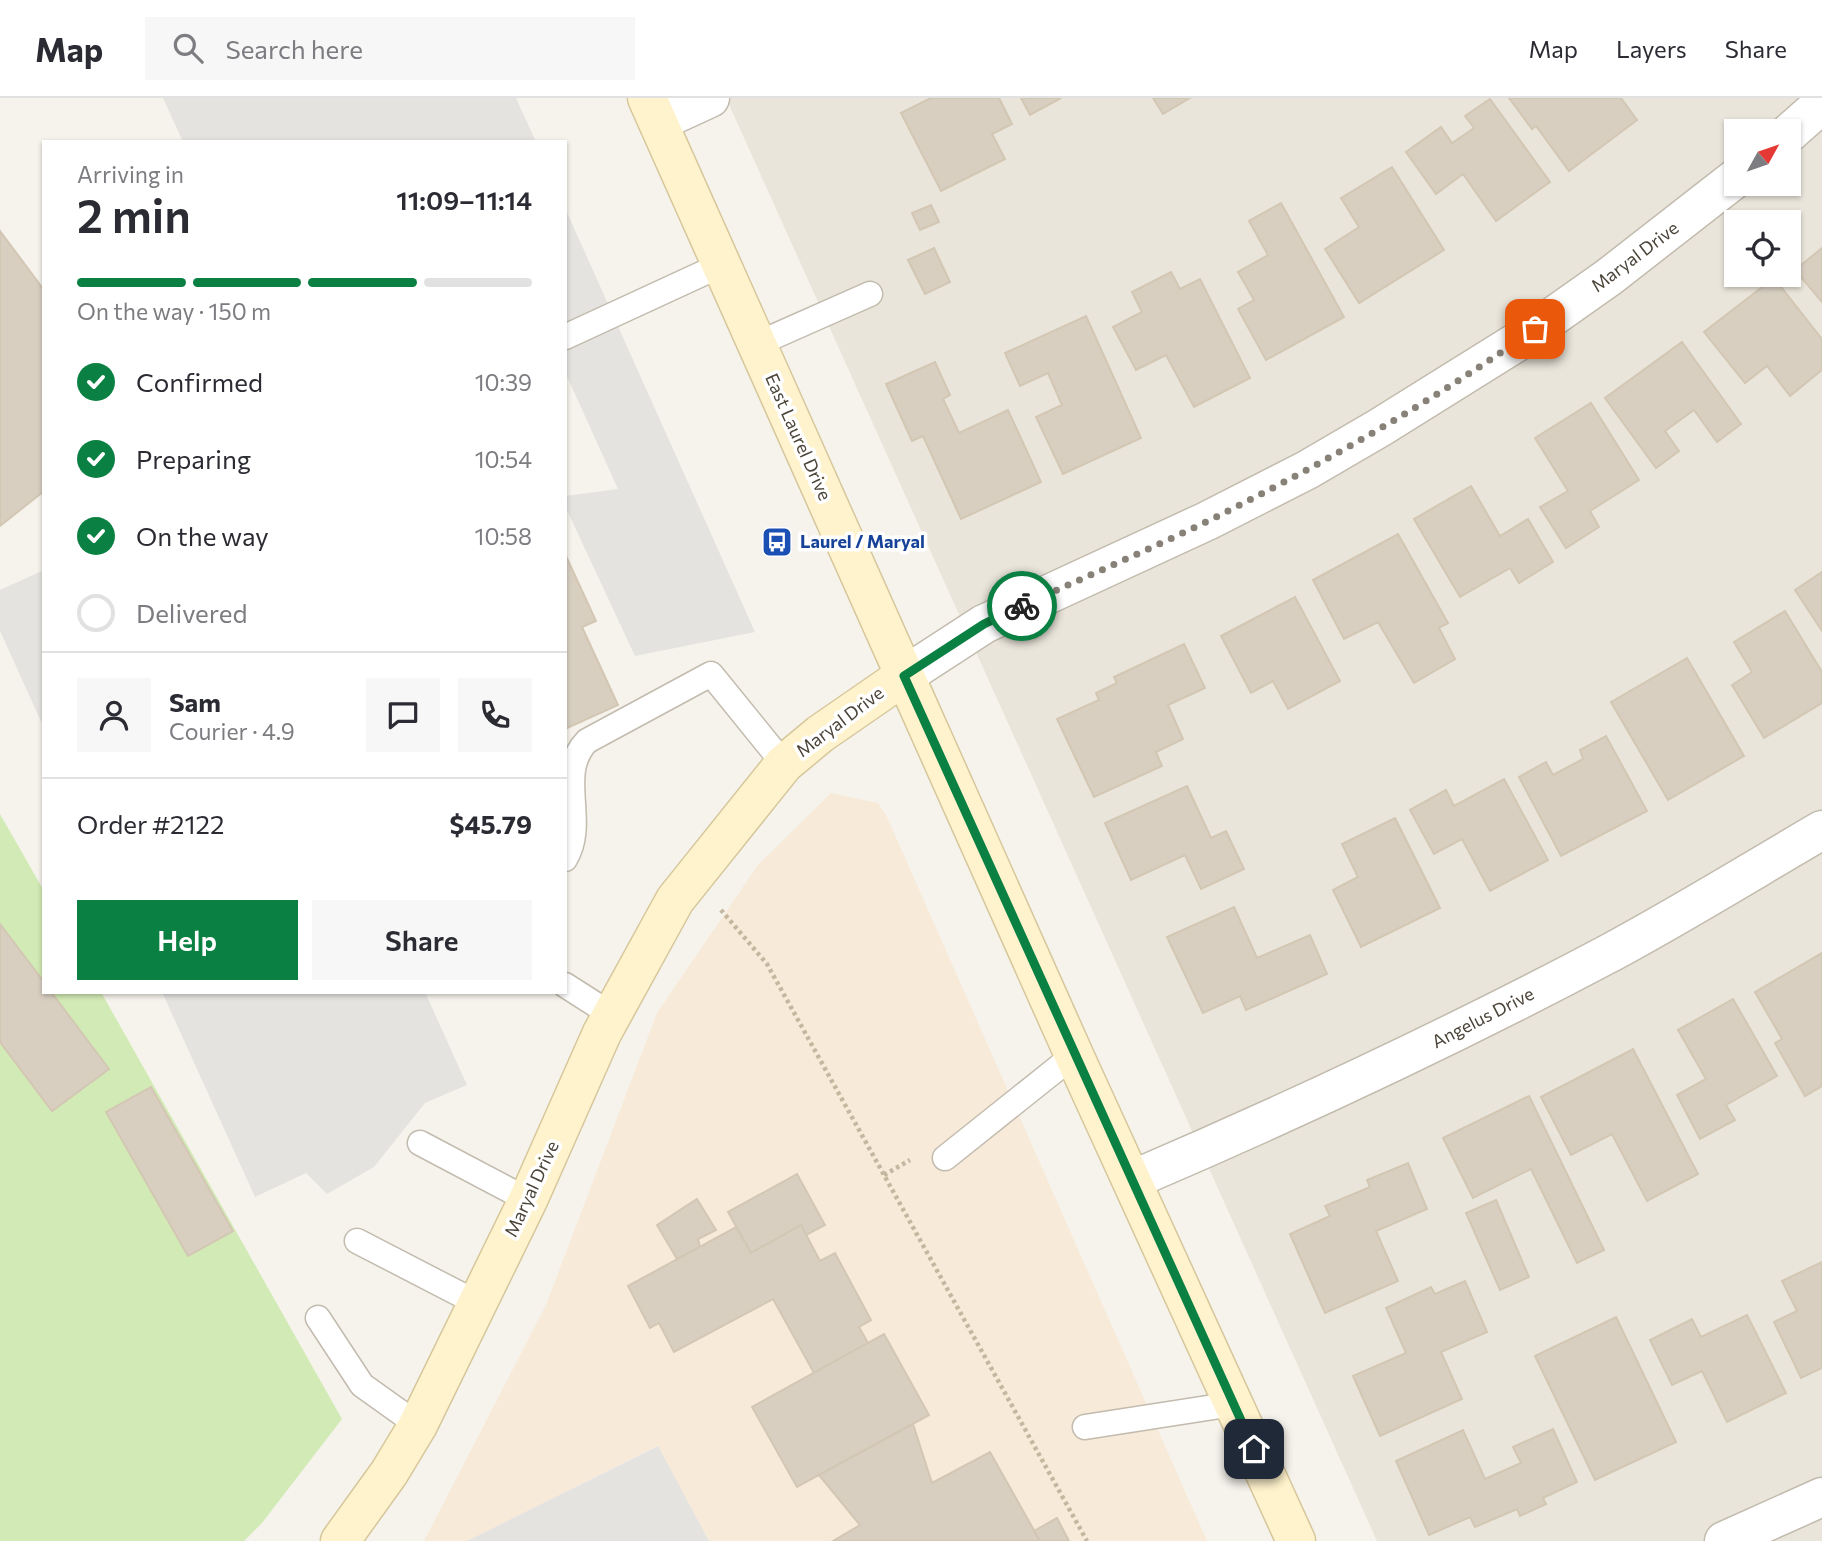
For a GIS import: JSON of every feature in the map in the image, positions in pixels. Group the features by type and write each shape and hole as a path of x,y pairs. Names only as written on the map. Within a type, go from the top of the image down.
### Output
{"main road":[{"name":"East Laurel Drive","path":"652,110 1074,1055 1296,1541"},
{"name":"Maryal Drive","path":"340,1541 389,1473 418,1425 479,1304 612,1015 675,900 784,764 820,734 904,676"}],"street":[{"path":"652,110 710,98"},
{"path":"1801,123 1822,104"},
{"name":"Maryal Drive","path":"904,676 984,624 1218,516 1307,470 1379,428 1517,342 1609,277 1724,186"},
{"name":"Angelus Drive","path":"1132,1180 1347,1086 1490,1015 1609,953 1822,830"},
{"path":"1724,1541 1822,1497"}],"lane":[{"path":"567,336 721,265"},
{"path":"757,344 870,294"},
{"path":"567,855 574,839 572,762 578,750 587,741 711,674 784,764"},
{"path":"567,986 612,1015"},
{"path":"944,1157 1074,1055"},
{"path":"420,1143 528,1200"},
{"path":"357,1241 479,1304"},
{"path":"318,1318 362,1385 418,1425"},
{"path":"1085,1427 1233,1404"}],"path":[{"path":"720,908 767,964 1087,1541"}],"shaded area":[{"path":"163,98 516,98 535,140 182,140"},
{"path":"726,98 1822,98 1822,1541 1377,1541"},
{"path":"567,212 755,632 635,656 567,510 567,496 618,489 567,376"},
{"path":"42,571 42,724 0,631 0,590"},
{"path":"831,793 878,803 887,817 1207,1541 709,1541 657,1446 467,1541 424,1541 546,1305 657,1013 758,865"},
{"path":"163,994 426,994 467,1085 425,1103 374,1167 327,1194 306,1173 255,1197"},
{"path":"658,1446 709,1541 467,1541"}],"green space":[{"path":"0,814 42,888 42,994 102,994 342,1419 262,1523 244,1541 0,1541"}],"building":[{"path":"931,98 999,98 1012,124 992,134 1005,159 941,191 901,113"},
{"path":"1021,98 1061,98 1030,115"},
{"path":"1153,98 1190,98 1163,114"},
{"path":"1509,98 1621,98 1637,120 1569,171 1536,126 1532,129"},
{"path":"1490,99 1550,182 1496,221 1463,174 1436,194 1406,152 1441,127 1452,143 1474,128 1465,116"},
{"path":"1392,167 1444,250 1359,303 1325,249 1359,227 1341,198"},
{"path":"1281,203 1344,317 1266,360 1238,309 1254,300 1238,272 1268,255 1249,221"},
{"path":"931,205 939,222 920,230 912,213"},
{"path":"0,231 42,287 42,493 0,526"},
{"path":"934,248 950,282 925,294 908,260"},
{"path":"1822,248 1822,302 1801,277 1801,265"},
{"path":"1171,272 1180,289 1200,279 1250,378 1194,407 1166,355 1136,370 1113,327 1142,312 1132,292"},
{"path":"1762,287 1781,287 1822,339 1822,370 1790,396 1767,366 1745,383 1704,332"},
{"path":"1086,316 1141,438 1063,474 1036,417 1062,405 1048,373 1020,386 1005,353"},
{"path":"1682,342 1741,424 1717,442 1694,410 1665,431 1679,451 1656,468 1605,398"},
{"path":"935,362 950,395 943,399 959,433 1008,410 1041,482 961,519 923,436 912,441 886,384"},
{"path":"1591,403 1639,480 1590,511 1599,527 1566,548 1540,507 1568,491 1535,438"},
{"path":"1471,486 1500,536 1528,519 1553,562 1519,583 1510,568 1460,597 1414,519"},
{"path":"1398,534 1448,623 1439,628 1455,659 1414,683 1378,622 1344,639 1313,580"},
{"path":"567,558 596,621 582,627 618,705 567,728"},
{"path":"1822,572 1822,631 1795,590"},
{"path":"1295,597 1340,681 1288,709 1273,681 1251,693 1221,636"},
{"path":"1785,611 1822,672 1822,703 1764,738 1732,685 1752,672 1734,642"},
{"path":"1184,644 1205,688 1168,705 1183,739 1156,752 1162,766 1094,797 1057,719 1099,700 1096,693 1117,683 1114,677"},
{"path":"1687,658 1744,756 1668,800 1611,702"},
{"path":"1606,736 1647,811 1561,856 1519,777 1546,762 1553,775 1583,759 1580,750"},
{"path":"1504,779 1548,860 1490,891 1462,839 1434,854 1410,810 1446,790 1454,806"},
{"path":"1187,786 1211,838 1226,831 1244,869 1201,889 1185,855 1131,880 1105,823"},
{"path":"1395,818 1440,908 1361,947 1333,890 1358,877 1342,844"},
{"path":"1234,907 1257,958 1310,935 1327,974 1246,1010 1240,996 1203,1013 1167,937"},
{"path":"0,924 42,979 42,994 53,994 109,1069 52,1111 0,1042"},
{"path":"1822,953 1822,1086 1805,1096 1775,1043 1782,1039 1755,992"},
{"path":"1733,999 1777,1076 1726,1105 1735,1120 1700,1139 1677,1095 1706,1079 1678,1030"},
{"path":"1633,1049 1698,1174 1647,1201 1612,1134 1571,1155 1541,1097"},
{"path":"151,1087 233,1231 188,1256 106,1112"},
{"path":"1529,1096 1604,1250 1577,1263 1531,1169 1473,1198 1443,1138"},
{"path":"1408,1163 1427,1209 1376,1231 1398,1281 1325,1313 1290,1234 1330,1216 1325,1206 1370,1187 1367,1180"},
{"path":"797,1174 825,1225 806,1235 801,1225 751,1253 728,1212"},
{"path":"697,1199 716,1230 698,1239 700,1247 677,1259 657,1225"},
{"path":"1496,1200 1529,1277 1500,1290 1466,1213"},
{"path":"801,1225 820,1261 835,1253 871,1320 859,1327 868,1343 814,1373 773,1299 674,1352 659,1323 650,1328 628,1286 736,1227 751,1253"},
{"path":"1822,1262 1822,1368 1801,1378 1774,1322 1797,1311 1782,1281"},
{"path":"1465,1281 1487,1332 1441,1352 1462,1399 1380,1436 1353,1376 1406,1353 1386,1308 1431,1287 1435,1294"},
{"path":"1747,1315 1786,1393 1727,1422 1702,1371 1672,1385 1650,1340 1692,1319 1701,1337"},
{"path":"1616,1317 1676,1442 1595,1480 1535,1356"},
{"path":"884,1334 929,1415 797,1487 752,1407"},
{"path":"913,1424 932,1483 990,1452 1040,1541 833,1541 860,1525 819,1475"},
{"path":"1553,1429 1577,1482 1543,1498 1546,1504 1520,1516 1517,1509 1475,1527 1470,1517 1429,1535 1396,1461 1463,1430 1485,1479 1521,1463 1513,1447"},
{"path":"1057,1518 1069,1541 1040,1541 1034,1531"}],"way so far":[{"path":"1022,606 1207,521 1307,470 1449,386 1535,329"}],"place":[{"name":"Laurel / Maryal","path":"777,542"}],"route":[{"path":"1022,606 984,624 904,676 1254,1449"}]}
